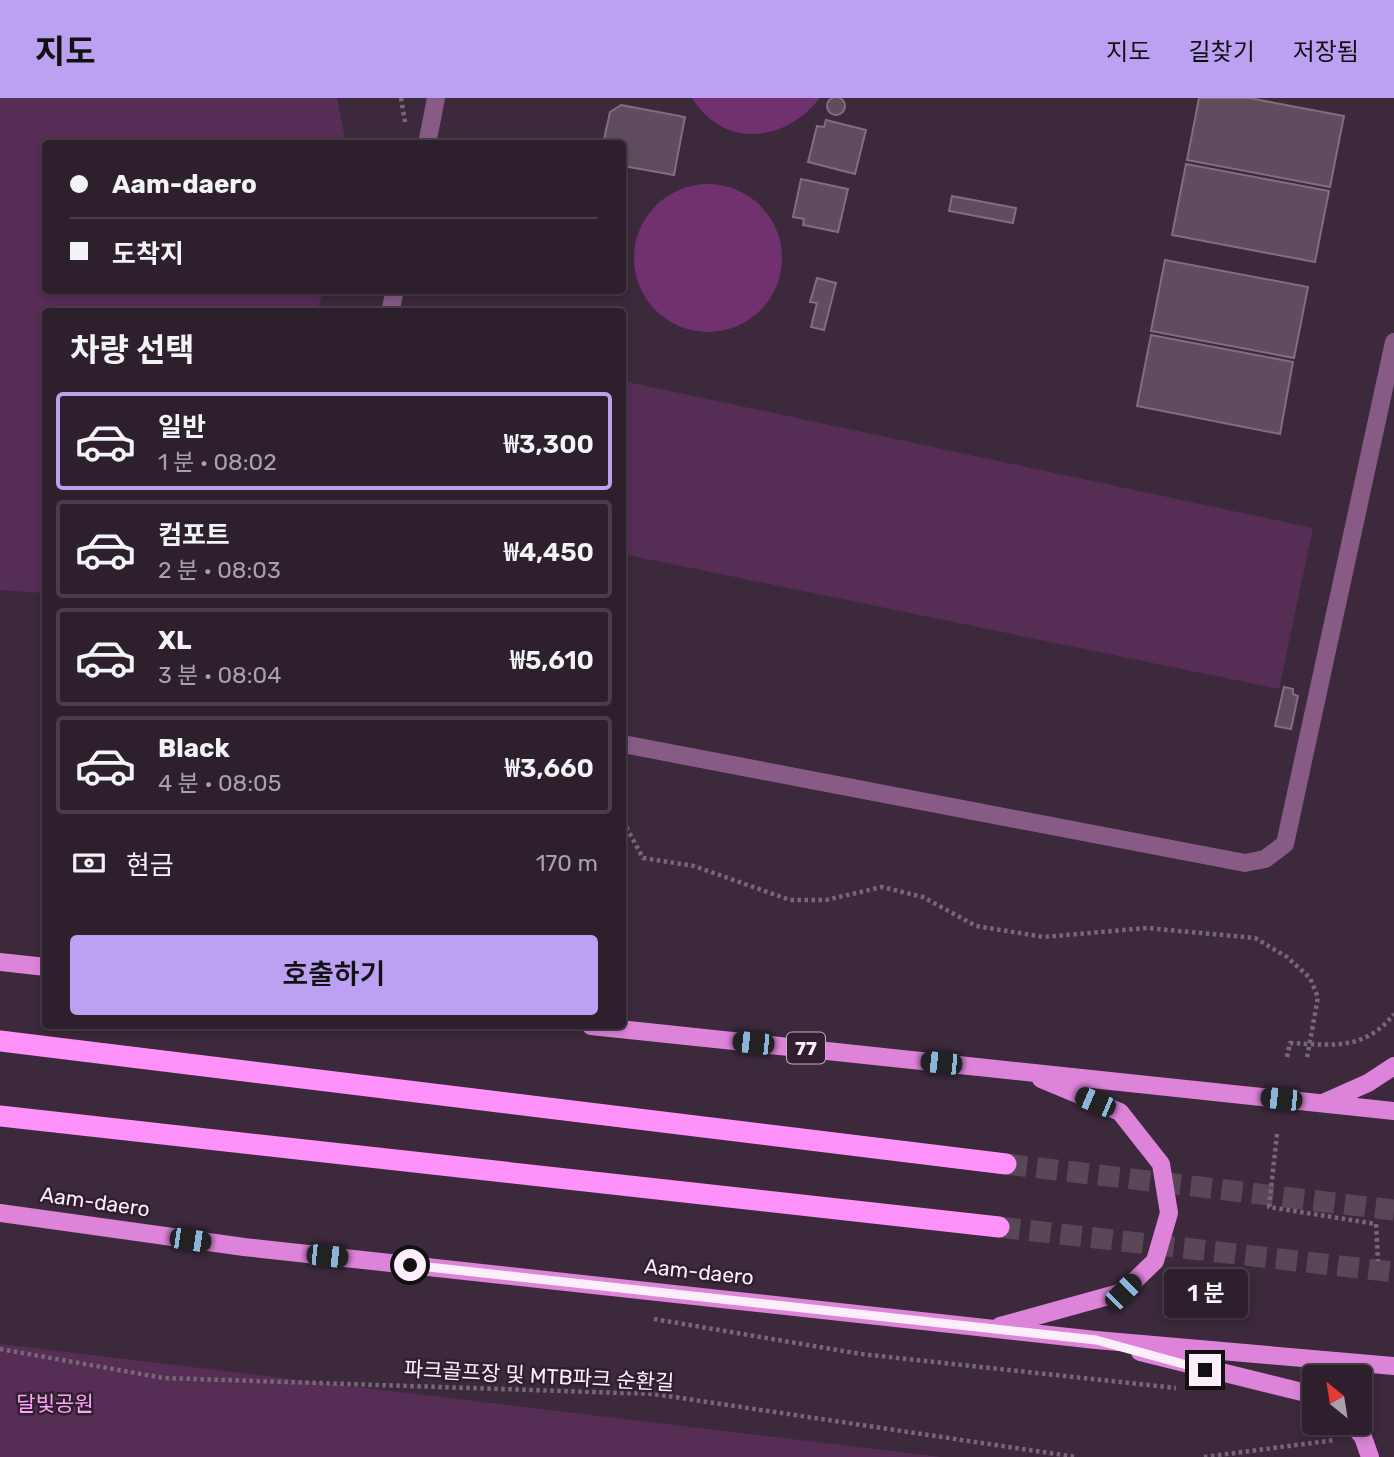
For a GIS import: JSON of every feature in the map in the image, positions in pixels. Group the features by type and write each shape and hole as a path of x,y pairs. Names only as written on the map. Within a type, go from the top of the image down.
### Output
{"highway":[{"path":"0,1041 1006,1164"},
{"path":"0,1116 999,1227"}],"main road":[{"path":"0,962 42,967"},
{"name":"77","path":"621,1029 1394,1111"},
{"path":"1322,1103 1368,1083 1394,1066"},
{"path":"990,1329 1123,1292 1154,1261 1169,1213 1161,1164 1120,1112 1021,1071"},
{"name":"Aam-daero","path":"0,1213 244,1247 990,1329 1394,1366"},
{"path":"1096,1340 1205,1370 1302,1392"},
{"path":"1361,1435 1370,1457"}],"lane":[{"path":"428,140 436,98"},
{"path":"626,745 1245,863 1265,859 1285,844 1394,342"}],"path":[{"path":"626,827 643,858 694,866 790,900 826,900 883,887 923,897 976,926 1044,937 1147,928 1255,938 1287,957 1310,978 1318,997 1307,1058"},
{"path":"1287,1058 1290,1043 1358,1042 1384,1027 1394,1014"},
{"path":"1277,1134 1269,1208 1376,1224 1378,1261"},
{"path":"643,1317 861,1354 1177,1388"},
{"name":"파크골프장 및 MTB파크 순환길","path":"0,1349 164,1378 654,1394 1076,1457"},
{"path":"1204,1457 1335,1440"}],"green space":[{"path":"0,98 337,98 345,140 42,140 42,294 322,294 318,308 42,308 42,593 0,590"},
{"path":"626,382 1313,528 1279,689 626,555"},
{"name":"달빛공원","path":"0,1344 942,1457 0,1457"}],"shaded area":[{"path":"692,98 820,98 806,113 790,124 755,134 721,126 706,115"},
{"path":"708,184 736,190 760,206 776,230 782,258 776,286 760,310 736,326 708,332 680,326 656,310 640,286 634,258 640,230 656,206 680,190"}],"building":[{"path":"836,97 842,100 845,106 842,112 836,115 830,112 827,106 830,100"},
{"path":"1199,98 1249,98 1344,116 1330,187 1187,160"},
{"path":"621,105 685,117 674,175 626,167 626,140 604,140 610,112"},
{"path":"826,120 866,130 855,174 808,162 817,126 824,127"},
{"path":"1186,164 1329,191 1315,262 1172,235"},
{"path":"801,179 848,189 838,232 803,225 804,219 793,217"},
{"path":"952,196 1016,208 1013,223 949,211"},
{"path":"1165,260 1308,287 1294,358 1151,331"},
{"path":"817,278 836,283 824,330 811,327 817,303 810,302"},
{"path":"1151,335 1293,362 1280,434 1137,406"},
{"path":"1284,687 1293,689 1293,694 1298,696 1291,729 1275,726"}],"tunnel":[{"path":"1006,1164 1394,1210"},
{"path":"999,1227 1394,1272"}],"route":[{"path":"410,1265 1096,1340 1205,1370"}]}
